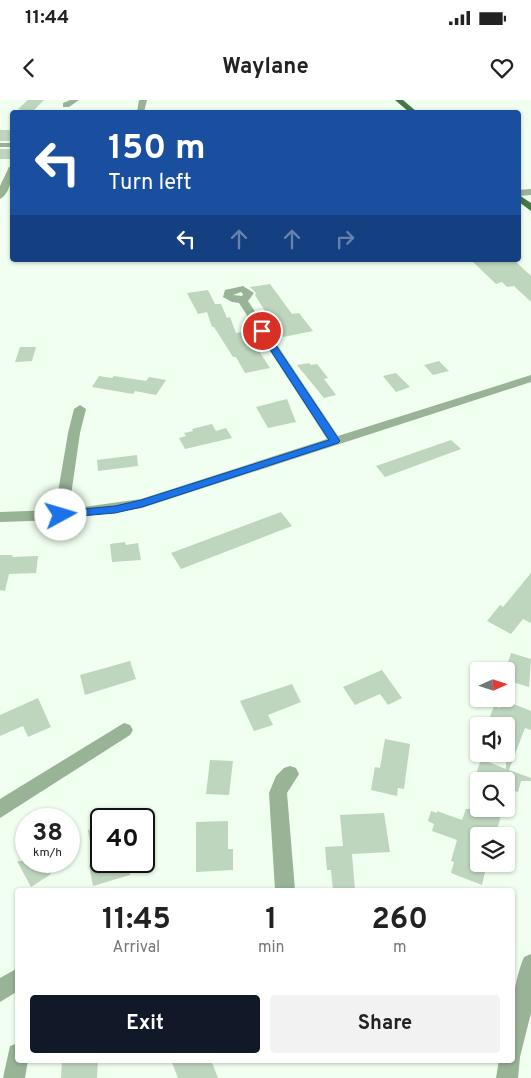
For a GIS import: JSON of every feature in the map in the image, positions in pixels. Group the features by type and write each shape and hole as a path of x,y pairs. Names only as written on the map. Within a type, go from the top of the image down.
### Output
{"main road":[{"path":"399,100 411,110"},
{"path":"521,200 531,208"}],"street":[{"path":"66,105 75,100"},
{"path":"0,196 10,172"},
{"path":"242,300 335,441"},
{"path":"0,517 61,515 115,509 142,503 531,378"},
{"path":"61,515 74,433 80,409"},
{"path":"0,809 124,730"},
{"path":"285,888 278,793 282,782 290,774"},
{"path":"515,1036 531,964"},
{"path":"0,991 15,980"},
{"path":"14,1078 16,1063"},
{"path":"507,1078 510,1063"}],"building":[{"path":"28,100 44,100 34,110 18,109"},
{"path":"0,130 10,130 10,141 0,141"},
{"path":"0,149 10,149 10,159 0,159"},
{"path":"473,262 516,262 531,276 531,302 514,286 507,287 502,282 496,284"},
{"path":"270,284 292,314 299,313 313,331 283,337 255,295 256,293 250,287"},
{"path":"208,290 215,304 221,304 227,318 230,317 236,333 246,331 270,368 245,373 236,357 233,357 214,327 212,327 207,312 198,314 187,293"},
{"path":"20,347 36,347 32,361 15,362"},
{"path":"439,361 449,371 433,375 424,365"},
{"path":"309,363 311,365 317,364 328,378 324,379 336,395 324,398 297,365"},
{"path":"396,373 410,387 396,392 383,376"},
{"path":"99,376 112,378 114,376 146,381 149,377 166,380 156,395 135,391 133,394 92,387"},
{"path":"287,399 296,422 268,428 256,407"},
{"path":"212,424 216,431 226,428 232,438 185,449 179,438 186,436 184,433"},
{"path":"451,440 461,449 385,477 376,466"},
{"path":"137,455 138,466 98,471 97,460"},
{"path":"281,512 292,526 181,569 171,553"},
{"path":"125,542 126,545 138,543 141,560 112,562 110,544"},
{"path":"0,555 13,555 12,557 38,556 36,573 9,574 5,591 0,590"},
{"path":"531,573 531,623 523,619 511,634 487,621 500,605 503,607"},
{"path":"511,653 531,659 529,687 515,683 515,662 508,662"},
{"path":"130,661 136,679 85,695 80,675"},
{"path":"382,670 402,698 388,705 380,694 355,705 343,687"},
{"path":"292,684 301,702 268,715 273,725 254,731 240,701"},
{"path":"38,698 51,727 28,737 23,726 0,736 0,715"},
{"path":"515,704 531,711 531,730 525,728 515,754 515,717 490,717 493,708 515,708"},
{"path":"385,739 410,744 404,789 398,788 397,796 371,790 375,767 380,768"},
{"path":"210,760 233,761 229,795 206,794"},
{"path":"480,762 488,762 506,769 506,762 512,762 509,770 514,772 477,772"},
{"path":"515,772 531,778 531,781 521,781 518,792 515,791"},
{"path":"466,809 470,809 470,817 501,817 498,827 470,827 470,872 485,872 482,885 451,873 454,862 451,861 457,840 432,831 434,824 428,821 431,811 437,813 437,811 462,820"},
{"path":"384,813 390,852 352,854 355,888 333,888 331,870 327,870 325,847 343,846 340,815"},
{"path":"228,821 228,849 233,849 233,870 196,872 196,822"},
{"path":"23,873 50,873 51,874 31,887"},
{"path":"91,873 130,873 130,875 93,886"},
{"path":"62,1063 98,1063 97,1078 61,1078"},
{"path":"172,1063 212,1063 218,1078 178,1078"}],"route":[{"path":"61,515 115,509 142,503 335,441 262,331"}]}
